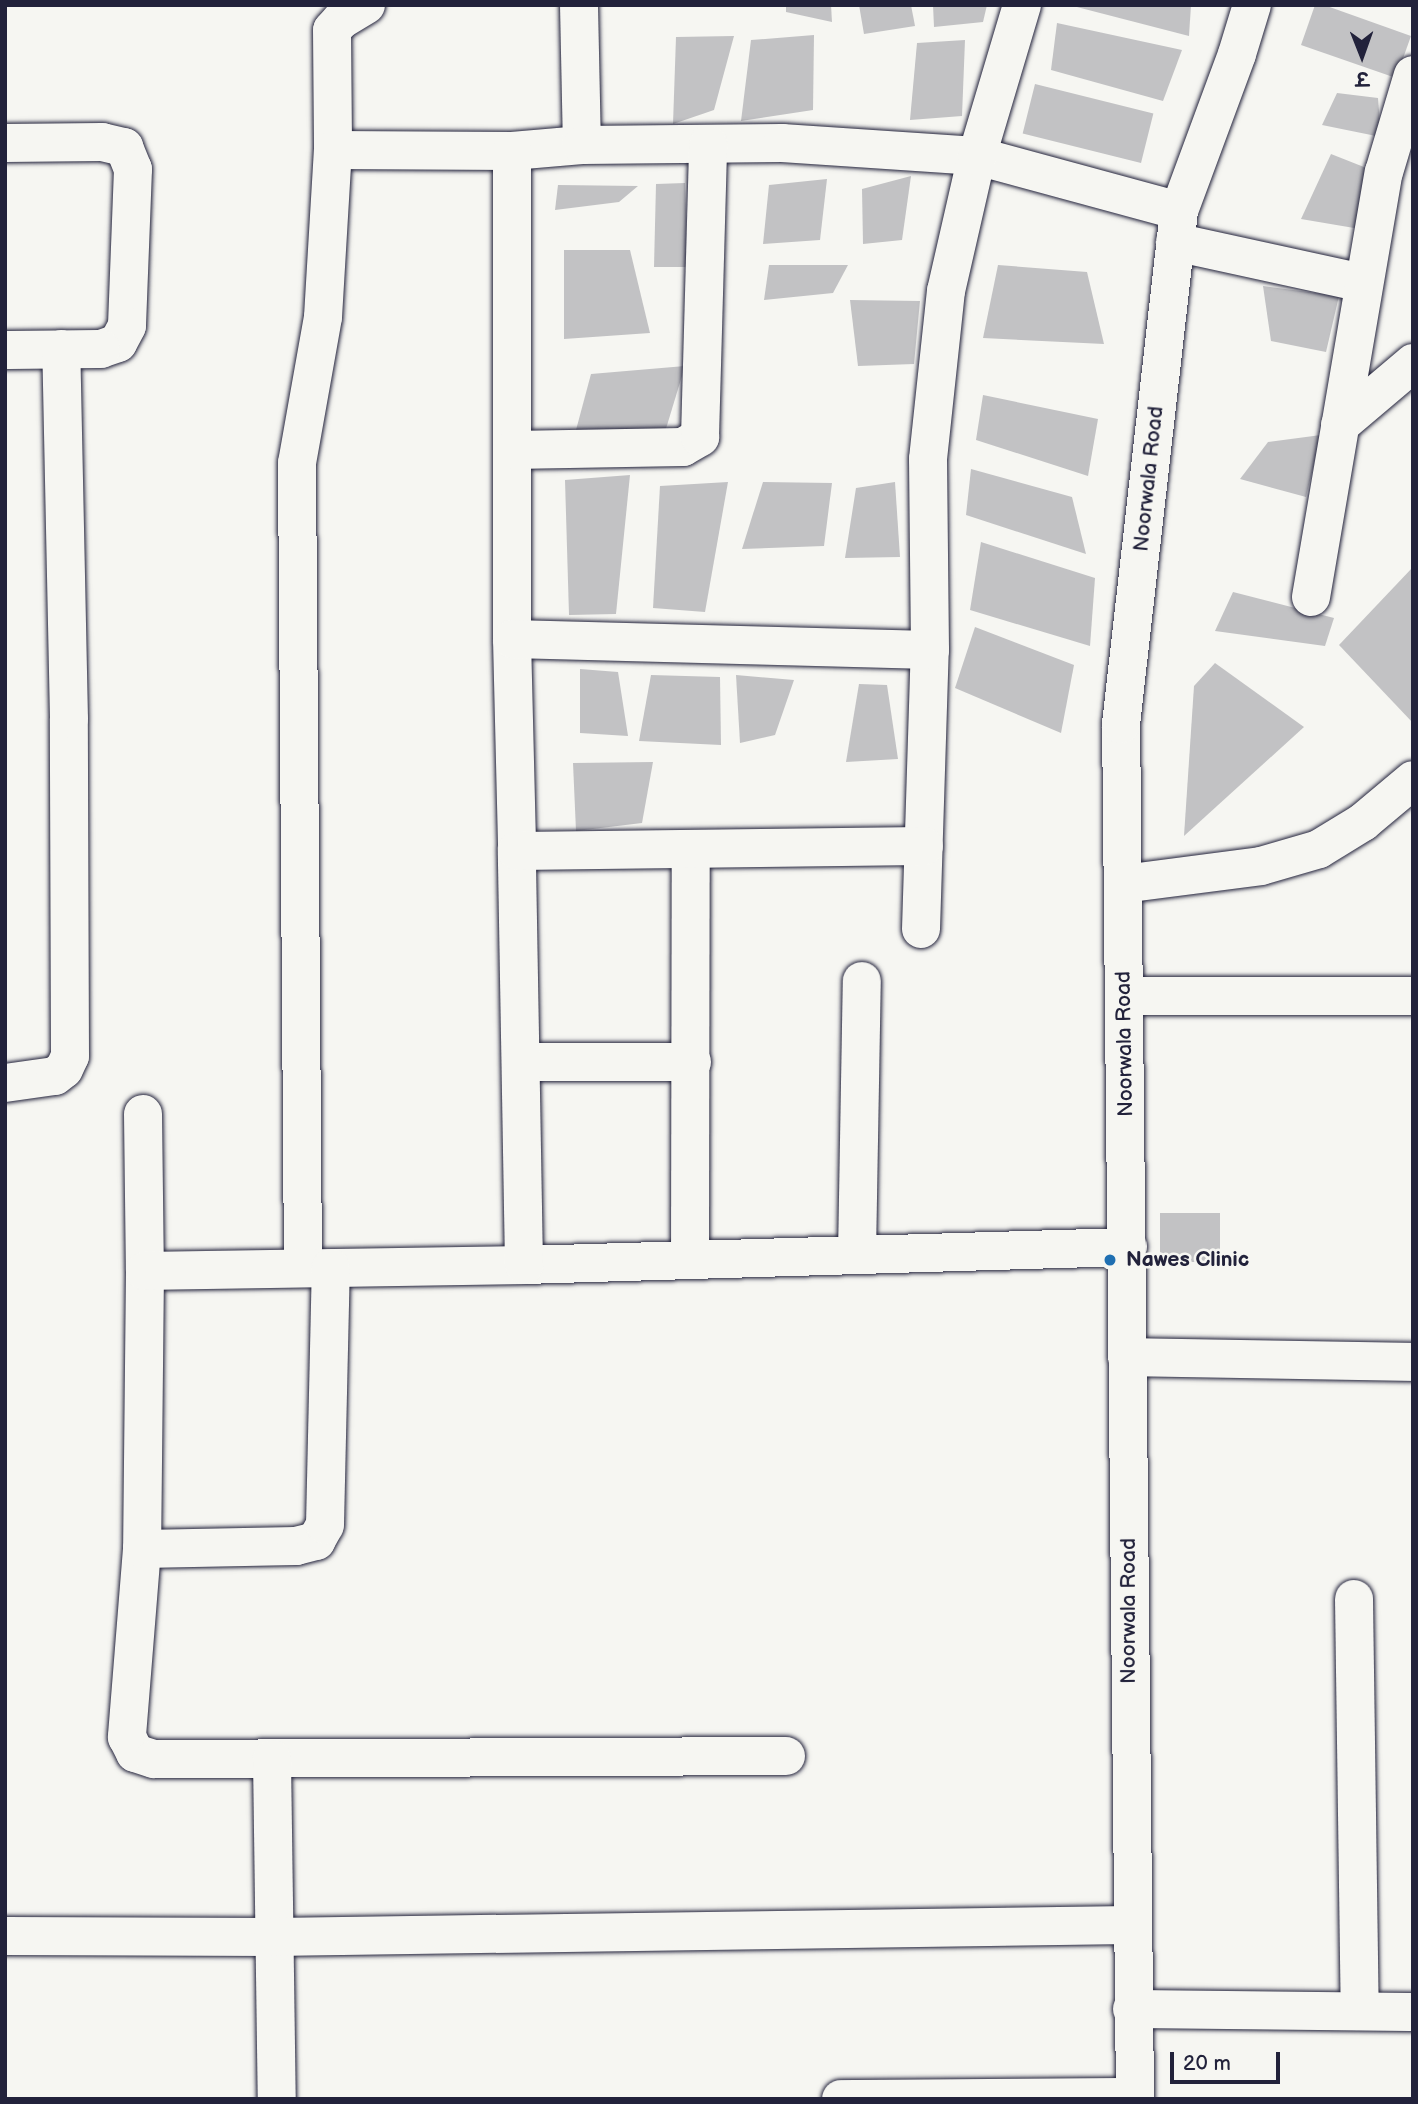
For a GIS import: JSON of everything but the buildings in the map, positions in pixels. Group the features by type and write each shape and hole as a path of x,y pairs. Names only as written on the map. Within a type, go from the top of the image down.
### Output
{"street":[{"path":"142,1549 296,1546 316,1541 325,1525 297,463 323,317 333,150 332,30 341,20 366,5"},
{"path":"579,5 582,145"},
{"path":"921,929 930,650 928,459 946,290 977,156 1022,5"},
{"name":"Noorwala Road","path":"1135,2098 1131,1925 1128,1247 1121,724 1177,227 1252,5"},
{"path":"1311,597 1384,172 1413,75"},
{"path":"5,143 102,142 124,147 133,169 127,326 118,343 101,349 5,350"},
{"path":"333,150 512,151 582,145 782,143 977,156 1177,227 1363,283"},
{"path":"512,450 682,447 700,437 708,144"},
{"path":"512,151 512,639 524,1265"},
{"path":"5,1083 55,1076 64,1069 70,1056 69,719 61,349"},
{"path":"1340,425 1413,362"},
{"path":"512,639 930,650"},
{"path":"1123,884 1261,866 1319,849 1363,822 1413,780"},
{"path":"517,851 924,846"},
{"path":"690,1260 691,850"},
{"path":"857,1255 862,981"},
{"path":"1125,996 1413,996"},
{"path":"521,1062 692,1062"},
{"path":"143,1114 145,1270 142,1549 127,1737 135,1753 154,1759 786,1756"},
{"path":"145,1270 524,1265 1128,1247"},
{"path":"1127,1357 1413,1362"},
{"path":"1354,1599 1360,2011"},
{"path":"272,1759 277,2099"},
{"path":"5,1936 273,1937 1131,1925"},
{"path":"1132,2009 1413,2012"},
{"path":"841,2099 1135,2098"}],"place":[{"name":"Nawes Clinic","path":"1110,1260"}]}
